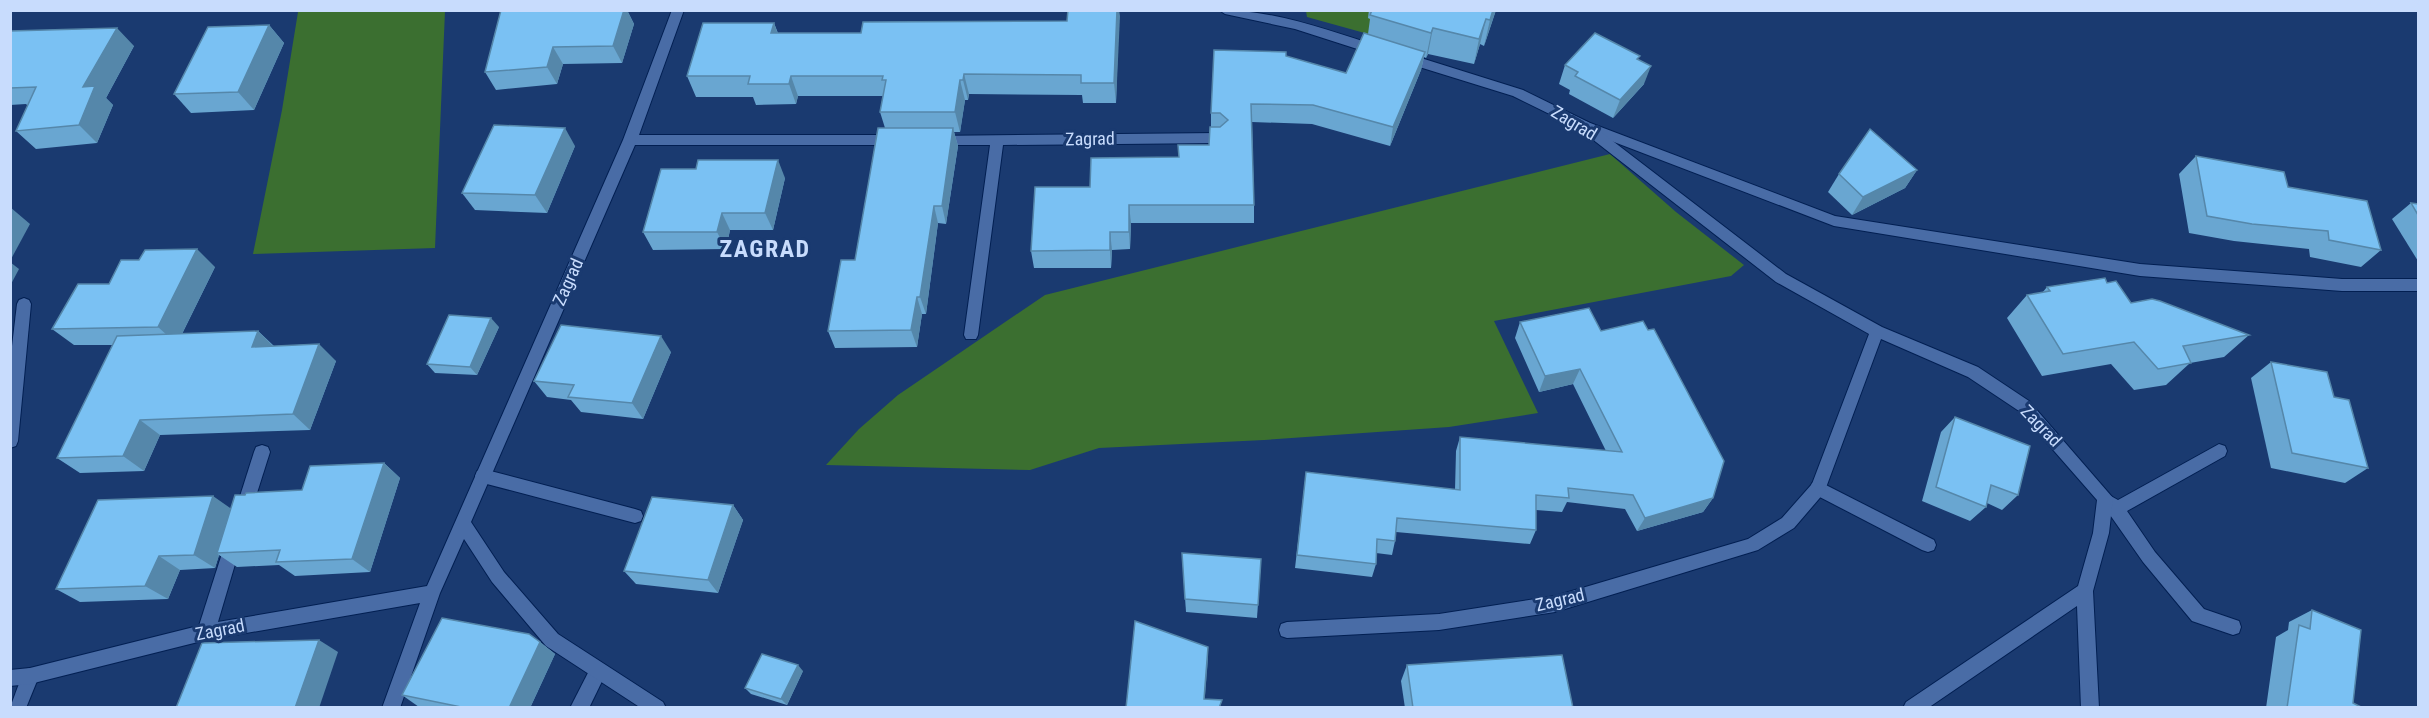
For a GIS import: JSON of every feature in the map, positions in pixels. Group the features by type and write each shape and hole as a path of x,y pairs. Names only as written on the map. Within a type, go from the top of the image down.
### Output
{"street":[{"name":"Zagrad","path":"391,708 432,594 630,140 678,10"},
{"name":"Zagrad","path":"1225,10 1296,25 1518,93 1583,125 1781,278 1877,331 1973,372 2024,406 2110,504 2149,557 2198,615 2234,627"},
{"path":"1583,125 1834,221 2140,270 2342,285 2418,285"},
{"name":"Zagrad","path":"630,140 1219,138"},
{"path":"971,335 997,140"},
{"path":"10,441 24,304"},
{"name":"Zagrad","path":"1287,630 1439,621 1555,604 1752,545 1788,523 1818,488 1877,331"},
{"path":"2090,708 2085,591 2110,504 2219,451"},
{"path":"206,632 262,452"},
{"path":"483,476 635,516"},
{"path":"1818,488 1928,545"},
{"path":"462,523 498,577 552,640 657,708"},
{"path":"1912,708 2085,591"},
{"name":"Zagrad","path":"10,678 30,676 206,632 432,594"},
{"path":"579,708 598,670"},
{"path":"17,708 30,676"}],"green space":[{"path":"445,11 435,248 253,254 282,110 298,12"},
{"path":"1306,11 1392,11 1379,37 1307,17"},
{"path":"1610,154 1676,212 1744,265 1731,276 1494,321 1538,413 1449,427 1264,440 1099,448 1030,470 826,465 859,429 898,395 1045,295"}],"building":[{"path":"501,10 624,10 613,46 553,47 547,67 485,72"},
{"path":"1068,10 1117,10 1114,83 1081,83 1081,75 964,74 963,80 960,80 955,112 880,112 886,80 882,80 883,76 791,76 789,84 748,84 750,76 687,76 703,23 774,23 771,33 861,33 863,22 1067,21"},
{"path":"1372,10 1493,10 1490,20 1486,19 1479,39 1433,28 1431,33 1370,15"},
{"path":"269,25 238,92 174,94 208,27"},
{"path":"117,28 83,87 95,86 79,125 16,131 36,87 10,88 10,31"},
{"path":"1364,33 1425,52 1393,127 1313,105 1251,104 1254,205 1129,205 1129,232 1110,232 1110,250 1031,251 1035,187 1090,187 1091,158 1179,157 1178,145 1209,145 1210,127 1220,127 1228,120 1220,113 1211,113 1214,50 1286,52 1286,56 1346,73"},
{"path":"1595,33 1640,56 1637,59 1651,66 1620,100 1575,76 1578,72 1565,65"},
{"path":"494,125 565,128 535,195 462,193"},
{"path":"878,128 953,128 942,206 934,206 920,297 917,297 911,330 828,331 841,260 855,260"},
{"path":"1870,129 1917,170 1863,197 1839,174"},
{"path":"2196,156 2284,172 2288,187 2367,201 2381,250 2329,240 2328,231 2252,224 2207,216"},
{"path":"698,160 778,160 765,213 722,213 717,232 643,232 661,169 696,169"},
{"path":"2411,203 2418,204 2418,215"},
{"path":"197,249 158,327 52,329 78,284 109,284 121,260 139,260 145,250"},
{"path":"2105,278 2107,283 2116,281 2131,303 2152,299 2160,301 2249,335 2183,346 2191,363 2158,369 2134,342 2063,354 2027,295 2050,291 2047,287"},
{"path":"1589,308 1601,331 1643,321 1648,330 1654,329 1724,461 1713,498 1645,518 1633,495 1568,488 1569,498 1536,495 1536,530 1397,518 1395,541 1377,539 1376,564 1297,555 1306,472 1460,490 1460,437 1622,452 1580,369 1545,376 1520,322"},
{"path":"449,315 491,318 470,367 427,364"},
{"path":"561,325 661,336 632,403 568,397 574,385 534,381"},
{"path":"258,331 252,347 319,344 293,414 140,420 123,456 57,458 117,336"},
{"path":"2271,362 2327,372 2334,397 2349,400 2368,468 2292,453"},
{"path":"1955,417 2030,446 2018,495 1991,485 1986,507 1936,487"},
{"path":"384,463 352,559 276,562 280,550 217,553 235,495 302,490 310,466"},
{"path":"213,496 194,555 159,556 145,586 56,589 98,500"},
{"path":"652,497 733,505 708,580 624,571"},
{"path":"1182,553 1261,559 1258,605 1185,599"},
{"path":"2312,610 2361,630 2353,703 2363,708 2287,708 2299,625 2310,629"},
{"path":"442,618 529,634 540,642 509,708 466,708 402,695"},
{"path":"1135,621 1208,647 1204,699 1222,700 1219,708 1126,708"},
{"path":"319,640 295,708 176,708 202,643"},
{"path":"762,654 798,665 781,699 745,688"},
{"path":"1562,655 1573,708 1413,708 1407,665"}],"district":[{"name":"ZAGRAD","path":"765,249"}]}
